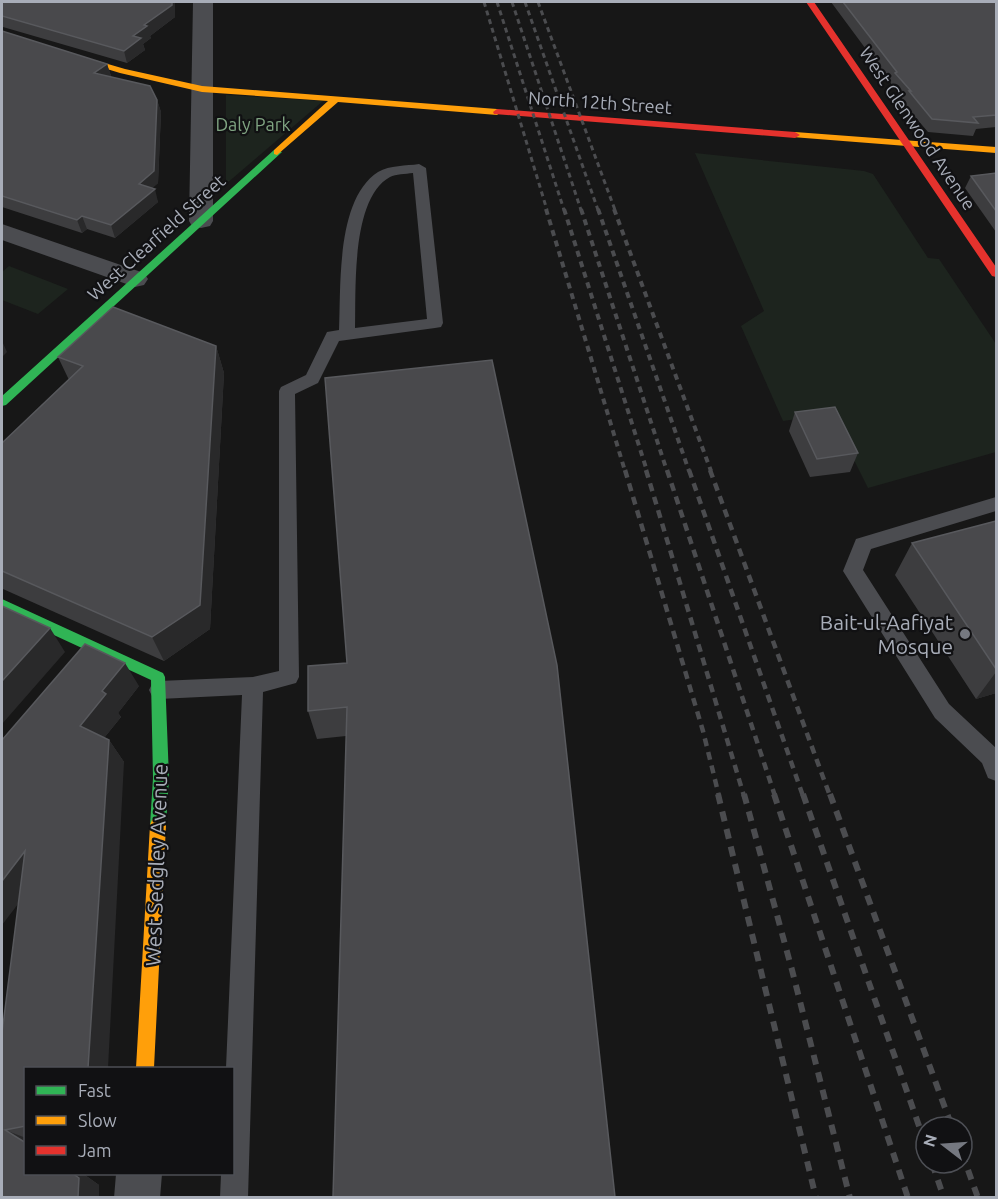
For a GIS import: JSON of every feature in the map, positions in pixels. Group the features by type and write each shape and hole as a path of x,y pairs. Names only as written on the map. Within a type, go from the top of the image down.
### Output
{"street":[{"path":"201,221 203,2"},
{"name":"West Glenwood Avenue","path":"810,2 996,274"},
{"name":"North 12th Street","path":"2,35 123,71 202,89 996,150"},
{"name":"West Clearfield Street","path":"2,402 336,99"},
{"path":"2,232 135,279"},
{"path":"2,605 158,677 159,690"},
{"path":"70,675 93,648"},
{"name":"West Sedgley Avenue","path":"145,1067 161,778 159,690"},
{"path":"137,1197 139,1175"}],"lane":[{"path":"159,690 253,686 289,677 287,391 312,379 333,336 435,323 419,168 383,175 363,196 353,227 347,334"},
{"path":"994,762 942,711 853,571 864,544 996,504"},
{"path":"234,1197 253,686"}],"green space":[{"name":"Daly Park","path":"226,95 323,101 226,184"},
{"path":"695,153 864,171 873,174 928,258 939,259 996,344 996,452 868,488 831,414 783,421 741,326 764,311"},
{"path":"9,266 68,289 38,314 2,300 2,272"}],"building":[{"path":"2,2 172,2 172,5 144,25 147,26 133,36 141,38 124,51 2,16"},
{"path":"843,2 996,2 996,115 973,117 978,123 932,119"},
{"path":"2,31 107,64 94,73 150,86 157,100 154,171 139,184 155,189 111,225 82,216 77,220 2,196"},
{"path":"996,173 996,211 971,176"},
{"path":"113,307 216,346 200,605 152,637 2,571 2,443 83,366 58,357"},
{"path":"492,360 557,665 615,1197 333,1197 347,707 308,711 308,666 347,663 325,378"},
{"path":"835,407 858,453 817,459 795,412"},
{"path":"996,521 996,669 912,543"},
{"path":"2,606 50,628 2,681"},
{"path":"85,644 125,663 102,691 106,694 80,726 109,740 88,1067 24,1067 24,1126 5,1130 24,1142 24,1175 75,1175 79,1178 78,1197 2,1197 2,1033 25,851 2,881 2,740"}],"railway":[{"path":"484,2 547,210"},
{"path":"497,2 564,210"},
{"path":"512,2 581,210"},
{"path":"525,2 598,210"},
{"path":"538,2 615,210"},
{"path":"546,209 625,471"},
{"path":"564,209 647,471"},
{"path":"581,209 667,471"},
{"path":"598,209 689,471"},
{"path":"614,209 711,471"},
{"path":"625,470 703,731 719,796"},
{"path":"646,470 744,796"},
{"path":"667,470 775,796"},
{"path":"689,470 803,796"},
{"path":"710,470 830,796"},
{"path":"718,794 816,1198"},
{"path":"744,794 850,1198"},
{"path":"774,794 908,1198"},
{"path":"803,794 915,1115"},
{"path":"830,794 948,1115"},
{"path":"936,1175 944,1198"},
{"path":"970,1175 978,1198"}],"traffic: fast":[{"path":"2,402 277,152"},
{"path":"2,605 158,677 161,778 158,825"}],"traffic: slow":[{"path":"2,35 123,71 202,89 497,112"},
{"path":"277,152 336,99"},
{"path":"795,135 996,150"},
{"path":"145,1067 158,825"}],"traffic: jam":[{"path":"810,2 996,274"},
{"path":"497,112 795,135"}],"place":[{"name":"Bait-ul-Aafiyat Mosque","path":"965,634"}]}
